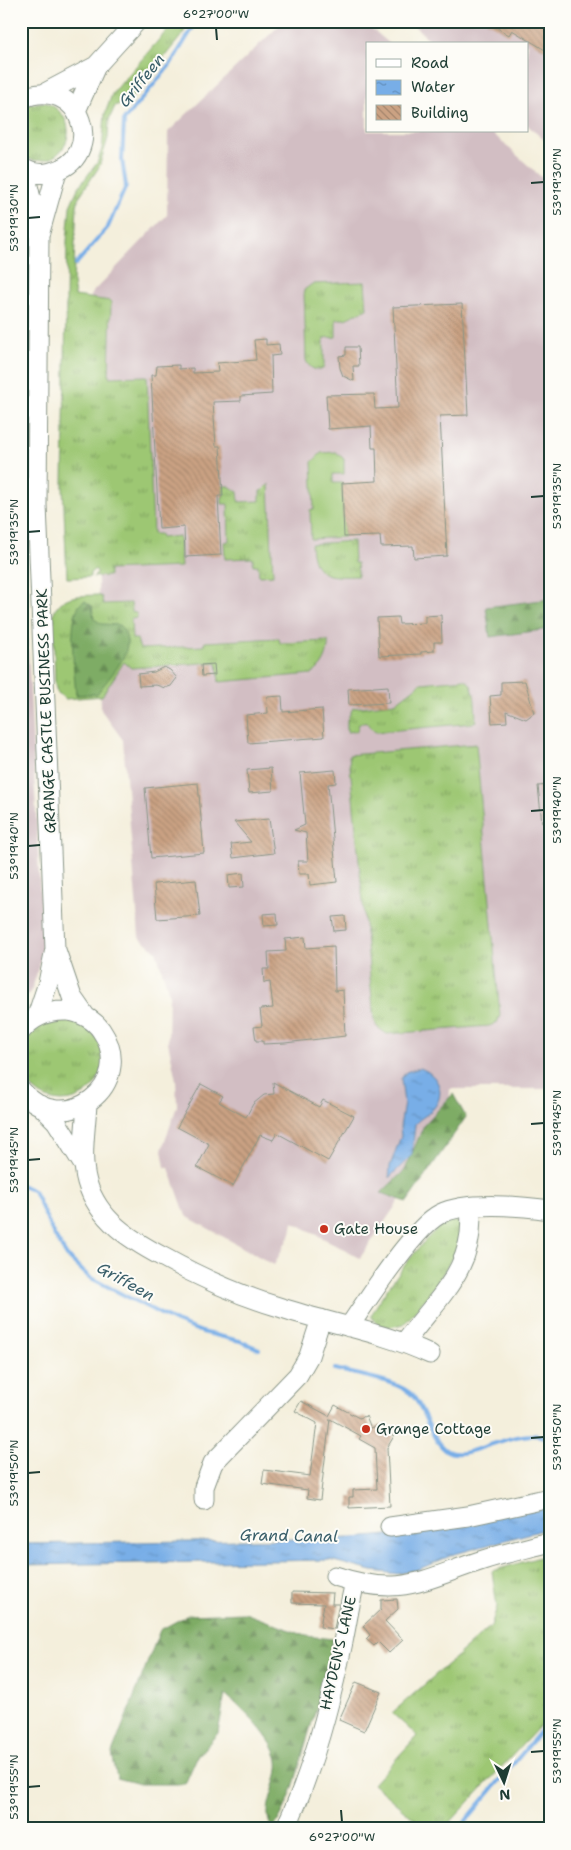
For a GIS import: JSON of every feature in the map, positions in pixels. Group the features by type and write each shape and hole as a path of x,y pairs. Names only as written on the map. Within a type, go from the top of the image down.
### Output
{"street":[{"path":"76,110 96,66 137,21"},
{"path":"45,93 96,66"},
{"path":"21,99 33,94 45,93 57,96 68,102 76,110 81,121 81,145 76,156 68,165 57,171 35,173 23,168"},
{"name":"GRANGE CASTLE BUSINESS PARK","path":"23,168 40,232"},
{"name":"GRANGE CASTLE BUSINESS PARK","path":"38,1016 48,983 55,949 38,505 40,232 57,171"},
{"name":"GRANGE CASTLE BUSINESS PARK","path":"55,949 72,998 86,1017 98,1026 106,1038 111,1052 111,1067 107,1081 99,1094 87,1103"},
{"path":"21,1031 38,1016 57,1010 72,1011 86,1017"},
{"path":"21,1090 40,1105 56,1122 83,1164"},
{"path":"40,1105 56,1110 72,1109 87,1103 83,1164 88,1184 106,1217 121,1232 184,1269 230,1290 321,1319 405,1342 430,1354"},
{"path":"349,1327 426,1224 446,1212 470,1208 550,1210"},
{"path":"405,1342 440,1297 466,1256 472,1224 470,1208"},
{"path":"204,1500 204,1487 213,1463 298,1375 309,1356 321,1319"},
{"path":"390,1527 468,1516 550,1498"},
{"name":"HAYDEN'S LANE","path":"285,1829 298,1803 317,1743 336,1671 355,1582 384,1587 419,1583 484,1560 550,1542"},
{"path":"335,1576 355,1582"}],"shaded area":[{"path":"284,21 363,21 388,42 366,42 366,132 491,132 550,185 550,1089 450,1089 449,1117 403,1195 360,1258 293,1222 291,1233 274,1265 186,1216 169,1168 165,1167 162,1150 177,1106 176,1080 168,1042 169,993 156,951 139,937 123,740 101,710 91,294 167,215 168,132"},
{"path":"412,21 550,21 550,145 528,126 528,42 432,42 412,24"},
{"path":"21,507 43,953 32,989 21,1005"}],"green space":[{"path":"175,21 189,21 183,34 129,100 115,106 109,120 108,138 99,167 79,197 73,283 75,296 111,301 109,377 147,376 153,534 160,534 161,538 179,536 181,567 109,570 109,576 93,577 98,573 95,569 90,573 90,577 67,578 63,486 67,241 70,206 78,188 97,163 102,149 105,114 112,94"},
{"path":"44,102 58,110 66,120 68,132 66,143 59,152 49,159 36,160 21,156 21,108 25,105"},
{"path":"365,282 367,309 345,319 336,319 336,337 324,338 324,368 316,370 306,360 304,290 312,284"},
{"path":"336,452 344,459 344,474 333,474 333,483 342,483 344,537 311,539 310,510 314,509 312,462 321,453"},
{"path":"269,484 273,575 259,576 258,565 253,565 253,558 225,559 224,542 229,541 228,504 222,504 222,497 224,496 223,486 229,486 238,492 239,502 260,501 260,491"},
{"path":"353,541 354,563 357,563 358,576 331,575 319,569 312,555 311,544"},
{"path":"97,595 102,597 103,604 131,603 132,612 136,613 137,618 131,619 132,639 137,639 140,649 203,646 205,642 279,638 280,643 328,641 327,651 322,664 312,674 219,682 217,662 131,668 124,662 102,696 65,699 57,692 55,685 53,614 57,607 66,599 77,596"},
{"path":"550,599 550,629 490,637 486,607"},
{"path":"85,601 92,606 94,619 102,624 119,625 125,634 127,642 122,661 97,694 76,695 73,629 79,606"},
{"path":"464,679 473,691 476,721 473,723 376,732 368,724 363,723 359,724 357,731 347,732 347,720 353,708 395,703 421,683"},
{"path":"476,744 500,1016 497,1023 489,1026 387,1034 377,1027 374,1019 349,755"},
{"path":"62,1019 78,1022 91,1031 100,1044 103,1060 100,1076 91,1089 78,1098 62,1101 46,1098 33,1089 24,1076 21,1060 24,1044 33,1031 46,1022"},
{"path":"453,1094 466,1117 407,1202 381,1193 405,1170 424,1125"},
{"path":"450,1220 458,1222 461,1231 458,1244 452,1258 421,1305 404,1324 390,1327 377,1324 371,1316 406,1263 430,1235"},
{"path":"550,1554 550,1715 444,1829 426,1829 373,1784 417,1736 392,1713 491,1626 497,1607 492,1571"},
{"path":"245,1613 306,1636 333,1639 325,1676 294,1784 286,1806 273,1829 269,1822 268,1814 278,1769 276,1752 264,1734 240,1707 225,1694 218,1733 197,1757 185,1784 140,1784 117,1778 112,1753 160,1630 188,1615"}],"water":[{"path":"420,1068 427,1071 436,1081 439,1086 439,1099 431,1111 415,1124 412,1155 389,1178 390,1166 401,1136 400,1127 404,1103 401,1079 406,1072"},
{"path":"550,1503 550,1528 455,1554 417,1570 398,1574 372,1571 330,1560 21,1565 21,1544 354,1538 420,1532"}],"building":[{"path":"486,21 550,21 550,53 512,30 509,35"},
{"path":"462,304 468,415 440,416 447,556 414,558 413,546 381,547 380,536 344,537 342,483 377,481 376,448 372,448 371,426 328,429 326,395 374,394 375,409 398,408 393,307"},
{"path":"266,339 266,345 279,344 280,355 271,356 272,394 241,396 241,401 213,402 216,446 220,446 223,496 218,496 221,555 185,557 184,527 159,529 151,375 156,375 157,366 179,365 179,369 193,368 193,373 218,372 217,363 256,360 254,340"},
{"path":"346,347 358,347 359,366 353,366 354,381 343,376 340,368 339,356 346,355"},
{"path":"441,615 442,642 434,642 434,651 421,652 421,654 379,656 377,618 398,617 399,624 425,623 425,616"},
{"path":"214,664 215,675 202,676 201,665"},
{"path":"164,667 170,670 177,678 171,686 165,688 156,685 139,686 138,674 154,672"},
{"path":"525,681 534,713 526,719 506,711 507,722 492,723 490,696 501,695 501,682"},
{"path":"388,686 389,703 349,705 348,689"},
{"path":"282,696 283,712 322,709 324,737 248,743 246,715 268,713 267,697"},
{"path":"271,768 273,791 249,793 247,770"},
{"path":"335,770 336,783 328,784 337,882 310,885 309,874 299,874 298,861 308,861 306,833 294,830 305,825 300,773"},
{"path":"198,783 204,853 151,858 145,788"},
{"path":"550,785 550,823 542,823 538,786"},
{"path":"269,819 274,853 233,858 231,844 251,842 234,822"},
{"path":"243,873 244,887 229,888 228,875"},
{"path":"196,880 200,916 157,919 154,884"},
{"path":"277,913 278,925 264,926 263,914"},
{"path":"345,916 346,930 334,931 332,917"},
{"path":"305,937 306,948 334,946 335,991 343,990 345,1036 285,1043 263,1044 263,1041 256,1041 254,1027 262,1026 260,1009 273,1008 270,982 264,983 263,969 269,969 268,952 286,951 285,939"},
{"path":"273,1082 319,1107 323,1100 354,1116 328,1161 277,1133 273,1140 260,1135 233,1186 197,1167 209,1144 177,1127 201,1084 223,1096 219,1102 246,1117 253,1104 264,1095 274,1094"},
{"path":"301,1401 329,1416 335,1405 359,1418 366,1416 371,1428 382,1424 385,1431 394,1436 387,1448 390,1506 349,1508 349,1497 353,1497 353,1490 377,1489 375,1448 359,1439 361,1436 330,1419 320,1500 307,1498 308,1490 262,1484 264,1470 310,1476 317,1423 295,1411"},
{"path":"292,1592 333,1593 332,1604 339,1604 334,1629 320,1627 324,1604 292,1603"},
{"path":"397,1599 398,1609 385,1621 403,1640 389,1653 378,1642 374,1646 366,1639 370,1635 363,1626 381,1609 381,1600"},
{"path":"356,1682 381,1692 364,1731 339,1720"}],"waterway":[{"name":"Griffeen","path":"76,264 108,227 126,186 122,160 124,120 170,65 197,21"},
{"name":"Griffeen","path":"21,1185 34,1191 54,1235 67,1256 89,1277 176,1322 202,1332 240,1341 259,1349"},
{"name":"Griffeen","path":"335,1369 387,1382 406,1390 413,1396 432,1433 447,1451 456,1453 468,1452 523,1436 537,1435 550,1439"},
{"name":"Griffeen","path":"459,1829 550,1720"}],"place":[{"name":"Gate House","path":"324,1229"},
{"name":"Grange Cottage","path":"366,1429"}],"water label":[{"name":"Grand Canal","path":"289,1535"}]}
